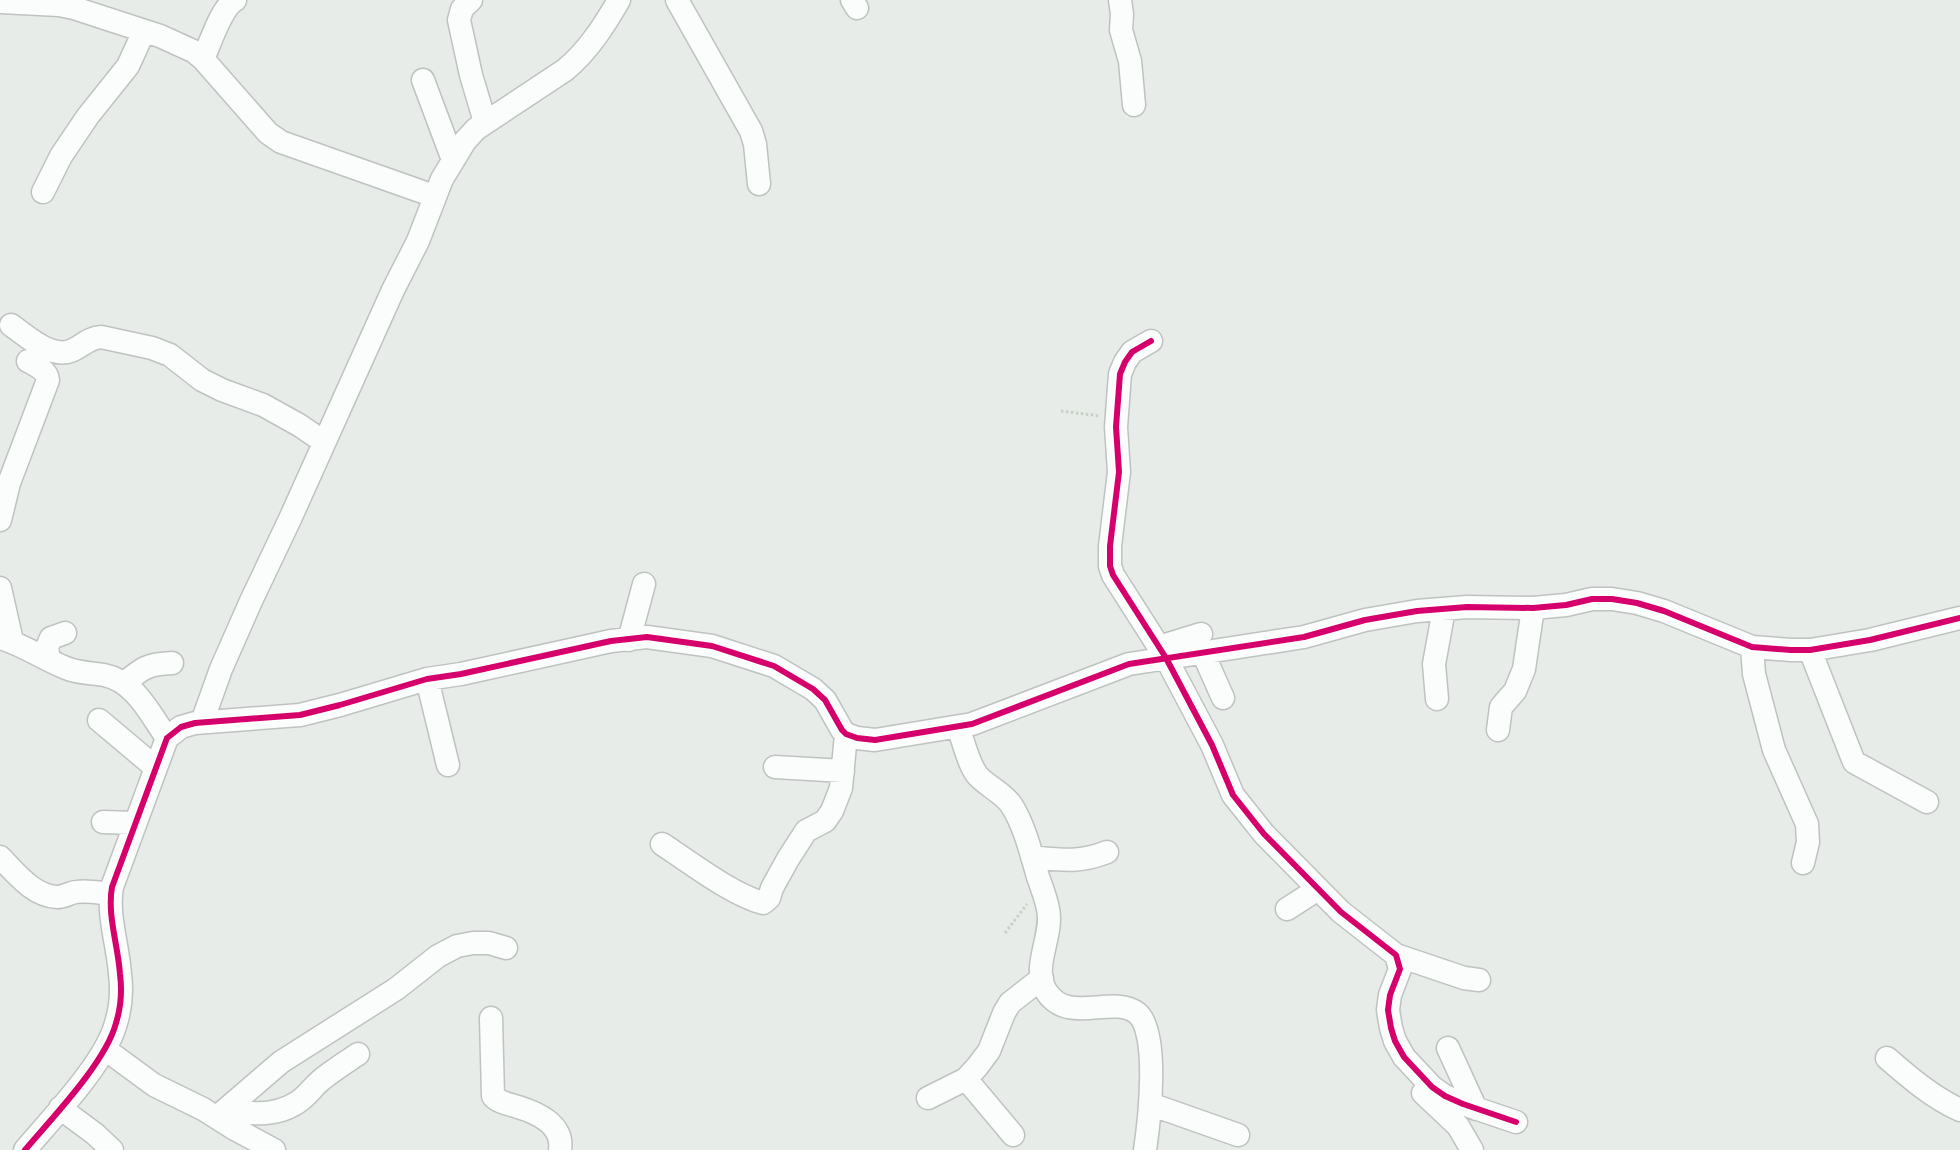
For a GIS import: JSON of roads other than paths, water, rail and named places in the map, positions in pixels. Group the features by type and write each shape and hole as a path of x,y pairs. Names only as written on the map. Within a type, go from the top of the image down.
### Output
{"street":[{"path":"203,59 221,20 230,4 235,0"},
{"path":"471,0 462,8 459,20 471,75 485,122"},
{"path":"202,722 224,660 393,290 418,241 434,196 453,160 476,129 578,60 589,47 619,0"},
{"path":"678,0 751,131 755,144 759,184"},
{"path":"1120,0 1122,14 1121,30 1130,61 1134,105"},
{"path":"0,2 99,8 144,31 182,45 203,59 268,133 281,142 434,196"},
{"path":"43,192 66,148 88,116 128,66 144,31"},
{"path":"422,80 453,160"},
{"path":"11,326 44,347 57,352 66,353 92,338 101,337 152,348 178,360 202,380 222,390 263,405 299,424 324,442"},
{"path":"1152,341 1132,352 1120,374 1117,418 1119,472 1112,521 1110,566 1112,575 1163,652 1212,745 1234,795 1264,834 1340,912 1396,955 1464,978 1479,980"},
{"path":"0,520 9,483 48,380 47,374 28,361"},
{"path":"629,640 644,584"},
{"path":"0,588 6,640 72,671 104,675 125,683 133,690 167,738"},
{"path":"25,1150 99,1059 116,1025 120,1004 120,975 110,906 111,894 122,856 167,738 181,727 202,722 300,715 427,679 460,674 611,641 647,638 712,646 774,666 813,689 825,700 846,734 857,738 875,740 972,724 1163,652 1202,643 1304,637 1394,614 1444,609 1533,608 1612,599 1637,603 1664,611 1752,647 1810,650 1870,640 1960,618"},
{"path":"1498,730 1501,707 1515,691 1524,669 1533,608"},
{"path":"1437,699 1434,664 1444,609"},
{"path":"49,660 47,647 51,638 65,633"},
{"path":"1202,643 1223,698"},
{"path":"1752,647 1754,674 1774,750 1807,824 1808,842 1803,863"},
{"path":"1810,650 1854,762 1926,802"},
{"path":"125,683 142,668 155,664 172,663"},
{"path":"427,679 448,766"},
{"path":"99,720 156,768"},
{"path":"958,727 977,775 1012,806 1032,857 1050,919 1042,967 1045,989 1053,1000 1061,1006 1092,1009 1122,1008 1138,1014 1144,1022 1148,1040 1151,1078 1145,1150"},
{"path":"662,844 723,883 753,900 763,903 769,898 788,859 806,831 825,821 832,811 841,788 846,734"},
{"path":"775,767 843,771"},
{"path":"103,822 135,823"},
{"path":"1032,857 1072,861 1092,858 1107,852"},
{"path":"0,857 34,890 56,897 74,892 111,894"},
{"path":"1287,909 1318,889"},
{"path":"226,1118 281,1062 396,989 438,956 456,946 473,943 489,943 506,948"},
{"path":"1396,955 1400,969 1390,995 1388,1010 1390,1028 1404,1057 1432,1087 1445,1096 1516,1122"},
{"path":"928,1098 966,1079 989,1051 1010,1003 1042,978"},
{"path":"491,1018 493,1096 500,1101 538,1114 547,1120 560,1137 560,1150"},
{"path":"1395,1041 1397,1058 1404,1072 1417,1088 1458,1126 1472,1150"},
{"path":"105,1048 154,1085 226,1118 274,1150"},
{"path":"1448,1048 1476,1108"},
{"path":"226,1118 270,1112 299,1102 319,1082 358,1054"},
{"path":"1888,1058 1921,1087 1960,1110"},
{"path":"966,1079 1013,1135"},
{"path":"1150,1104 1238,1135"},
{"path":"60,1108 95,1134 112,1150"},
{"path":"226,1118 248,1150"}]}
